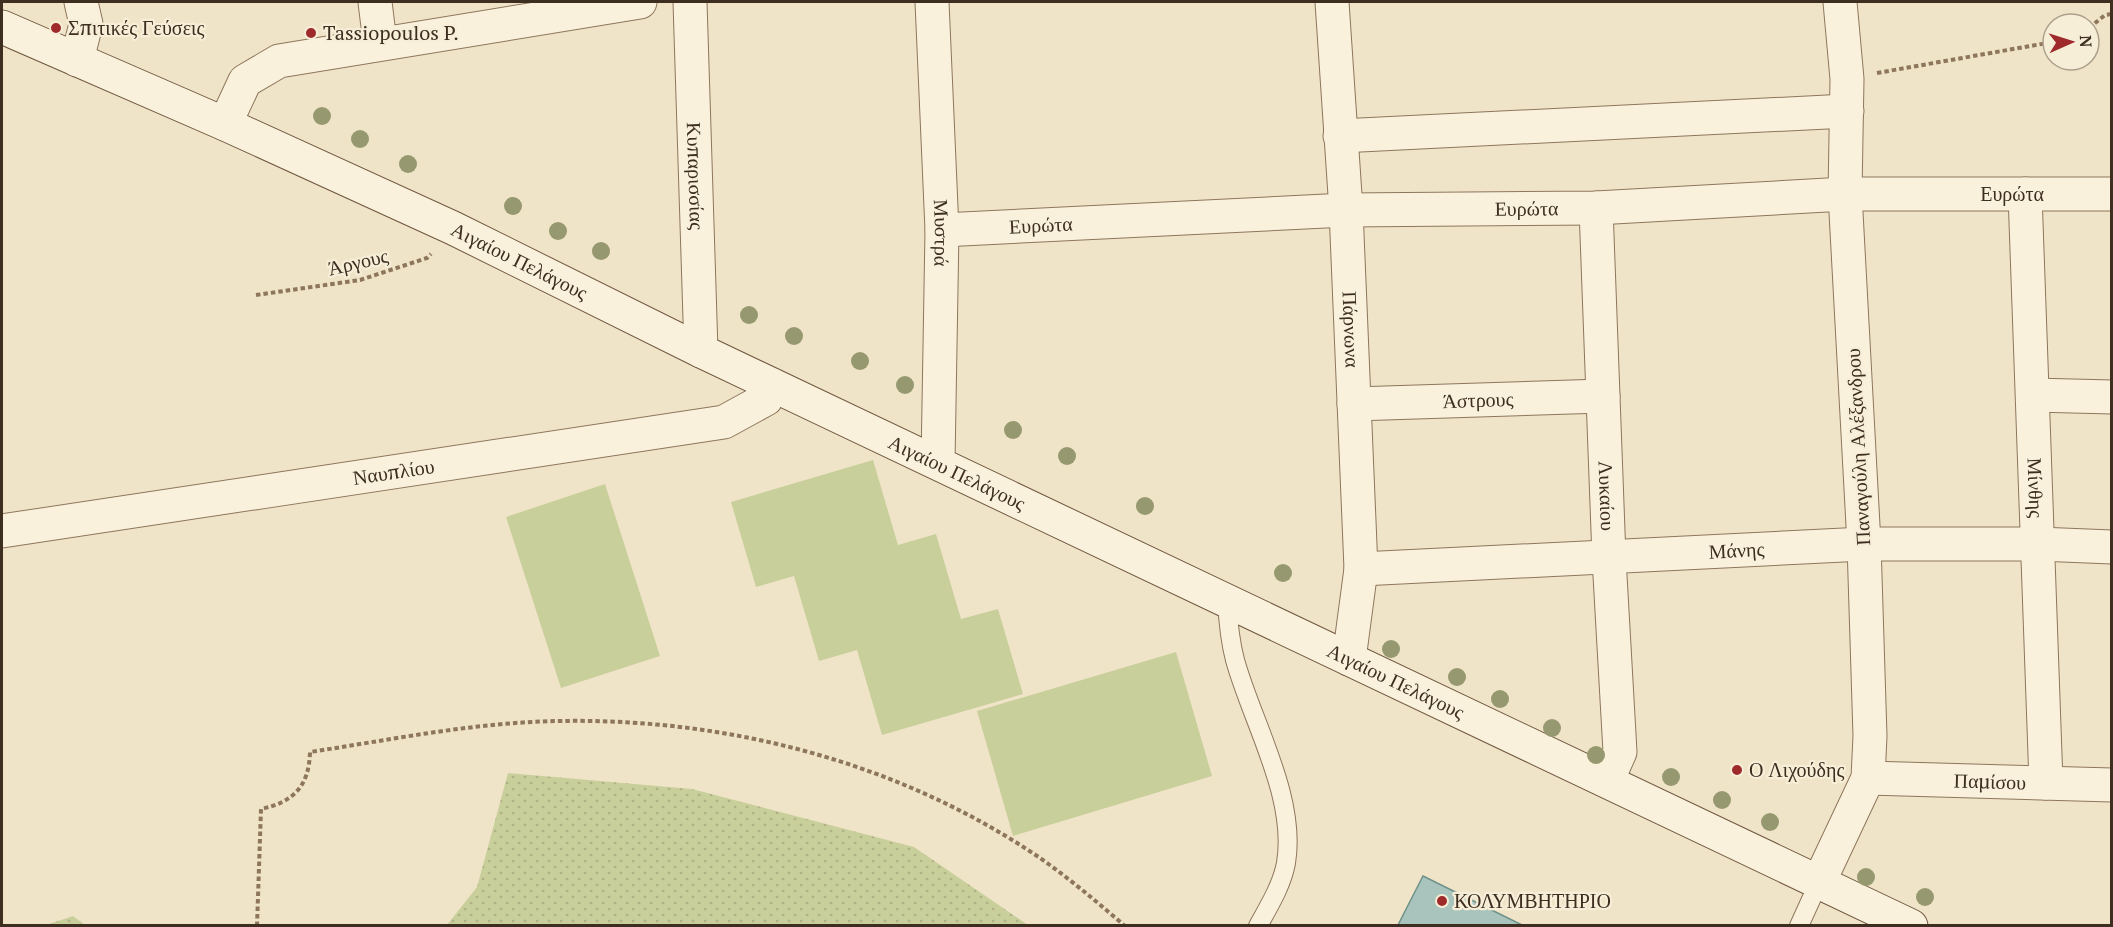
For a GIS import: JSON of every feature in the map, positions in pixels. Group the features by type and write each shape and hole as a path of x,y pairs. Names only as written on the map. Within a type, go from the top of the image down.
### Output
{"street":[{"path":"77,60 86,24 81,2"},
{"path":"375,2 380,43"},
{"path":"225,124 245,81 279,61 632,2"},
{"name":"Κυπαρισσίας","path":"690,2 701,351"},
{"name":"Μυστρά","path":"932,2 942,230 938,464"},
{"name":"Πάρνωνα","path":"1332,2 1346,210 1361,569 1349,659"},
{"name":"Παναγούλη Αλέξανδρου","path":"1819,882 1868,778 1870,736 1864,544 1845,194 1847,79 1840,2"},
{"name":"Αιγαίου Πελάγους","path":"2,27 225,124 453,228 772,385 1911,926"},
{"path":"1340,136 1847,111"},
{"name":"Ευρώτα","path":"942,230 1346,210 1596,208 1845,194 2112,194"},
{"name":"Μίνθης","path":"2025,194 2046,783"},
{"name":"Λυκαίου","path":"1596,208 1609,558 1620,752 1607,781"},
{"name":"Ναυπλίου","path":"2,531 724,422 766,399 772,385"},
{"path":"2033,395 2112,397"},
{"name":"Άστρους","path":"1354,404 1603,396"},
{"name":"Μάνης","path":"1361,569 1864,544 2038,544 2112,547"},
{"name":"Παμίσου","path":"1868,778 2112,785"}],"lane":[{"path":"1227,601 1235,659 1279,784 1287,828 1286,863 1275,893 1258,926"},
{"path":"1799,926 1819,882"}],"path":[{"path":"1847,79 2041,44"},
{"name":"Άργους","path":"256,295 360,280 427,258 453,228"},
{"path":"258,926 261,809 276,806 290,798 301,787 308,770 310,752 480,726 579,721 628,722 689,728 810,752 861,768 910,787 999,833 1039,858 1077,886 1125,926"}],"green space":[{"path":"873,460 898,545 936,534 961,619 998,609 1023,694 882,735 857,650 819,661 794,576 756,587 731,502"},
{"path":"605,484 660,656 561,688 506,517"},
{"path":"1176,652 1212,776 1013,836 977,711"},
{"path":"508,773 692,789 914,847 1028,925 447,925 477,887"},
{"path":"73,916 85,925 46,925"}],"water":[{"name":"ΚΟΛΥΜΒΗΤΗΡΙΟ","path":"1423,876 1522,925 1398,925"}],"place":[{"name":"Σπιτικές Γεύσεις","path":"56,28"},
{"name":"Tassiopoulos P.","path":"311,33"},
{"name":"Ο Λιχούδης","path":"1737,770"},
{"name":"ΚΟΛΥΜΒΗΤΗΡΙΟ","path":"1442,901"}]}
